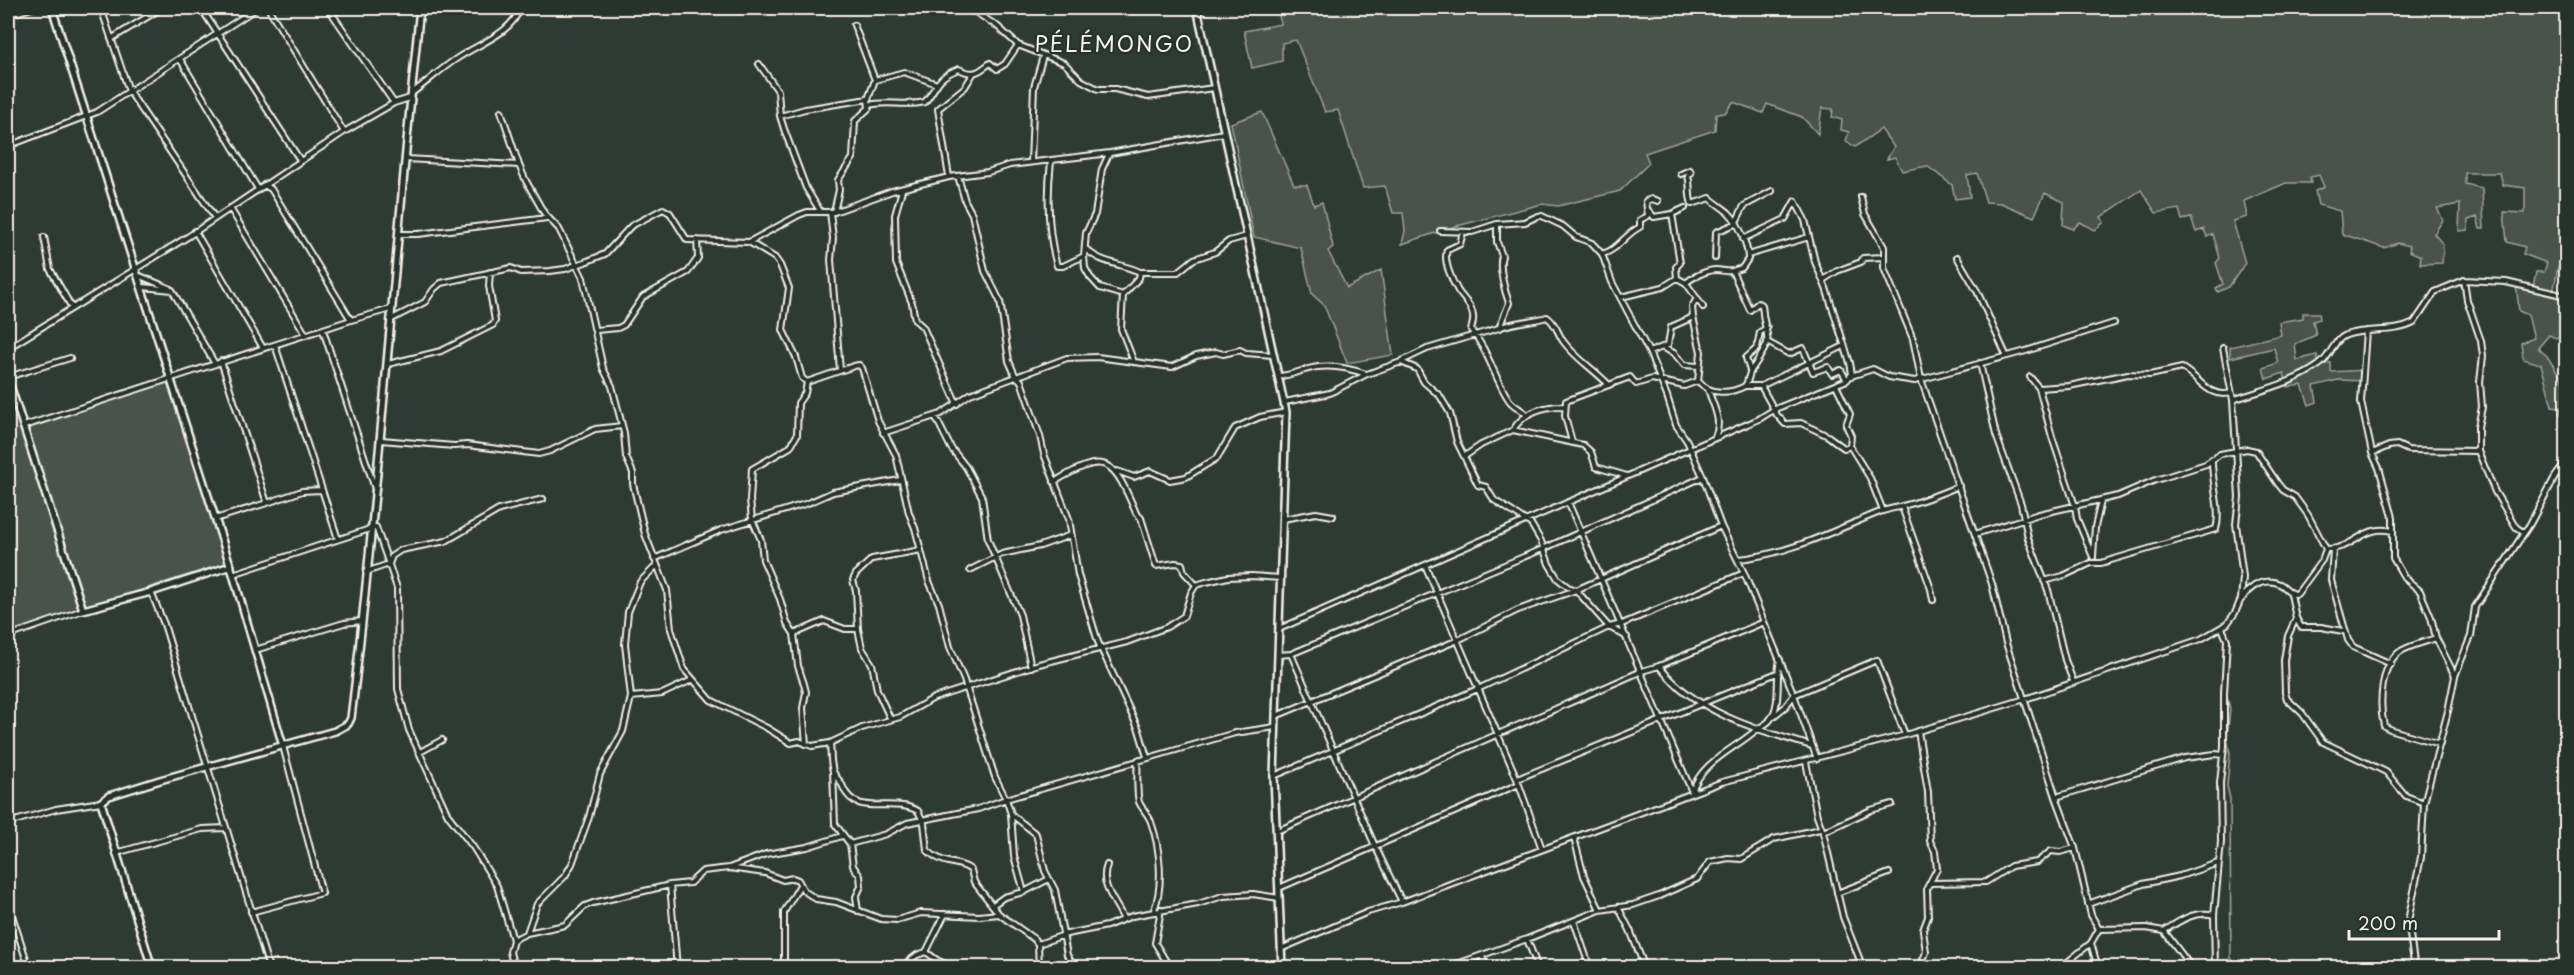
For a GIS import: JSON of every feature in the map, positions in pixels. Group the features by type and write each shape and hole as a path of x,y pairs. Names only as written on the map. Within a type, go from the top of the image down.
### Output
{"street":[{"path":"8,15 32,8"},
{"path":"52,8 140,276 231,566 283,746 322,893 251,912"},
{"path":"101,8 129,91 215,218"},
{"path":"111,39 162,8"},
{"path":"201,8 300,160"},
{"path":"8,146 87,116 257,8"},
{"path":"268,8 344,132"},
{"path":"328,8 394,103"},
{"path":"332,14 344,8"},
{"path":"8,823 56,809 101,802 109,796 335,731 348,724 351,718 373,526 410,96 420,8"},
{"path":"8,348 195,231 344,132 410,96 458,57 504,29 517,18 520,8"},
{"path":"969,8 997,26 1018,45 1069,66 1081,80 1103,91 1115,90 1148,97 1214,88"},
{"path":"1197,8 1280,376 1286,412 1274,776 1283,948 1282,968"},
{"path":"854,25 875,80 868,99 869,105"},
{"path":"840,370 831,260 832,212 839,190 838,180 853,158 855,121 869,105 883,102 900,105 925,102 933,86 938,84 946,73 959,69 973,74 978,73 990,63 997,69 1005,64 1018,45"},
{"path":"1031,162 1034,87 1043,56"},
{"path":"180,59 258,189"},
{"path":"759,64 778,91 780,116 806,188 820,211"},
{"path":"875,80 904,72 938,84"},
{"path":"949,177 938,109 965,87 973,74"},
{"path":"780,116 805,109 868,99"},
{"path":"501,111 519,165 547,218 559,229 577,264 596,330 603,368 612,386 645,534 669,598 672,629 684,669 711,700 767,728 791,743 799,741 806,745 830,743 890,718 900,717 934,698 1031,667 1127,642 1180,621 1196,585"},
{"path":"749,242 799,215 820,211 832,212 902,189 949,177 1031,162 1110,153 1224,134"},
{"path":"1110,153 1102,169 1095,214 1086,233 1085,268 1090,278 1100,288 1123,295"},
{"path":"406,159 519,165"},
{"path":"1051,161 1048,206 1051,246 1057,266 1063,266 1084,256"},
{"path":"1681,174 1690,170 1688,194 1692,204 1710,198 1729,213 1743,239 1748,255 1742,268 1723,272 1715,270 1691,278 1686,283"},
{"path":"958,176 965,201 972,214 985,271 1000,301 1009,361 1040,436 1053,482 1068,519 1078,575 1100,648 1136,722 1147,757"},
{"path":"264,185 271,189 351,320"},
{"path":"902,189 895,215 898,271 912,303 915,320 923,327 957,404"},
{"path":"1715,258 1716,232 1735,224 1744,206 1772,191"},
{"path":"1861,197 1865,214 1884,247 1884,268 1913,339 1921,379 1975,534 2056,797 2075,848 2087,904 2099,929"},
{"path":"1602,254 1612,252 1618,243 1641,227 1640,220 1648,216 1646,201 1652,199 1658,201"},
{"path":"1743,239 1785,219 1795,201 1809,237 1815,262 1852,371 1849,378"},
{"path":"230,208 306,336"},
{"path":"1647,210 1650,210 1654,217 1672,214 1685,208"},
{"path":"390,320 425,302 441,283 511,268 521,272 565,269 605,254 631,226 663,209 670,213 684,238 749,242 775,258 789,288 783,330 796,357 802,378 807,382"},
{"path":"1672,214 1680,263 1676,267 1677,278"},
{"path":"1440,231 1463,232 1525,222 1538,216 1546,217 1576,237 1592,243 1602,254 1612,282 1649,352 1676,425 1690,448 1721,526 1744,573 1794,695 1816,759"},
{"path":"399,234 418,234 547,218"},
{"path":"1497,225 1497,242 1502,256 1500,262 1504,277 1502,283 1509,303 1499,328"},
{"path":"195,231 263,348"},
{"path":"1463,232 1460,244 1447,250 1445,254 1458,291 1468,303 1473,316 1471,330 1490,359 1510,401 1527,415"},
{"path":"1086,249 1092,255 1114,265 1130,267 1140,272 1178,272 1194,259 1215,252 1229,241 1247,236"},
{"path":"44,237 50,269 72,308"},
{"path":"1748,255 1809,237"},
{"path":"596,330 618,328 624,325 643,297 688,272 698,258 697,240"},
{"path":"1823,280 1837,271 1861,262 1863,258 1884,257"},
{"path":"1957,257 1977,291 2006,355"},
{"path":"1732,271 1750,310 1758,303 1762,305 1767,328 1768,343 1750,371 1745,386"},
{"path":"387,364 441,351 493,324 495,321 489,286 490,272"},
{"path":"1134,363 1121,329 1123,295 1139,278 1140,272"},
{"path":"140,276 172,290 215,364"},
{"path":"1677,278 1686,283 1703,307"},
{"path":"1621,297 1663,287 1677,278"},
{"path":"2233,400 2304,374 2323,363 2334,343 2340,338 2414,323 2435,292 2464,280 2506,282 2566,296"},
{"path":"2464,280 2471,316 2481,341 2482,407 2478,427 2478,451 2495,492 2516,527 2524,533"},
{"path":"143,287 172,290"},
{"path":"1697,297 1692,307 1699,344 1698,381"},
{"path":"24,426 391,309"},
{"path":"1285,402 1330,393 1367,374 1401,362 1427,349 1510,323 1527,323 1547,317 1553,321 1563,340 1581,363 1609,385"},
{"path":"1649,352 1668,345 1671,327 1693,317"},
{"path":"1278,629 1849,378 1874,369 1898,379 1915,381 2114,323"},
{"path":"1750,371 1746,358 1757,348 1760,332 1767,328"},
{"path":"323,330 369,476 376,490"},
{"path":"2366,331 2361,402 2372,453 2379,468 2391,509 2392,551 2396,566 2421,591 2436,638 2455,676"},
{"path":"1768,343 1789,354 1803,348 1813,372 1828,367 1832,374 1841,370 1849,378"},
{"path":"274,345 338,539"},
{"path":"1698,381 1708,389 1726,393 1745,386 1761,386 1844,346"},
{"path":"1663,348 1674,353 1684,365 1699,366"},
{"path":"1283,948 1368,912 1402,902 1736,777 1806,762 2025,699 2170,650 2222,628 2235,614 2241,599 2243,577 2236,524 2239,497 2233,400 2223,348"},
{"path":"883,433 935,416 970,394 1053,362 1083,356 1172,367 1196,356 1216,352 1223,354 1240,350 1246,353 1274,355"},
{"path":"70,358 8,378 82,610"},
{"path":"221,362 267,503"},
{"path":"1401,362 1417,369 1424,382 1440,396 1450,412 1455,435 1478,485 1486,487 1494,500 1531,524 1545,548 1549,564 1558,579 1576,590 1610,627 1627,637"},
{"path":"1980,363 1996,435 2025,519 2028,538 2044,581 2065,660 2073,681"},
{"path":"1280,376 1292,375 1319,366 1344,368 1367,374"},
{"path":"807,382 840,370 861,367 883,433 896,455 929,581 939,604 950,647 995,777 1011,814 1014,856 1024,892"},
{"path":"2039,388 2069,386 2128,374 2150,375 2182,368 2200,384 2220,396 2231,393"},
{"path":"1572,442 1564,406 1566,401 1630,377 1636,384 1652,379 1684,386 1698,381"},
{"path":"2030,377 2039,388 2052,437 2076,506 2077,519 2093,557"},
{"path":"806,745 803,708 806,692 798,666 794,634 787,622 763,560 761,540 752,519 750,500 752,469 790,447 796,435 798,403 805,393 807,382"},
{"path":"1836,385 1850,414 1846,425 1851,436 1850,446 1870,478 1883,511"},
{"path":"1761,386 1785,424 1801,423 1828,436 1844,448 1850,446"},
{"path":"1708,389 1719,418 1719,428 1714,438"},
{"path":"1513,430 1518,421 1527,415 1546,407 1564,406"},
{"path":"1053,482 1094,462 1134,477 1150,471 1170,480 1181,480 1217,458 1234,428 1260,417 1286,412"},
{"path":"935,416 951,448 966,467 982,497 988,540 1020,615 1031,667"},
{"path":"381,440 467,445 539,454 595,429 622,426"},
{"path":"1465,456 1480,445 1513,430 1583,445 1591,452 1596,467 1628,477"},
{"path":"2372,453 2397,445 2408,450 2478,451"},
{"path":"1975,534 2101,500 2206,464 2220,454 2256,450 2283,490 2295,496 2326,549 2325,555 2308,575 2300,591 2297,594 2291,594"},
{"path":"2044,581 2063,576 2091,563 2101,563 2216,529 2218,520 2211,459"},
{"path":"2413,968 2408,921 2421,856 2424,803 2455,676 2471,636 2472,615 2478,599 2524,533 2555,477 2566,462"},
{"path":"1116,471 1136,513 1141,518 1156,566 1182,564 1184,572 1196,585"},
{"path":"1278,655 1291,654 1545,548 1703,477"},
{"path":"654,560 702,537 847,488 901,480"},
{"path":"1738,559 1761,557 1802,546 1834,530 1883,511 1902,507 1959,486"},
{"path":"215,519 302,491 321,490"},
{"path":"389,564 392,556 400,550 446,541 499,510 543,499"},
{"path":"2091,563 2101,500"},
{"path":"1568,502 1642,670 1692,792"},
{"path":"1902,507 1933,600"},
{"path":"1283,519 1316,513 1334,516"},
{"path":"233,574 373,526"},
{"path":"373,526 379,534 397,588 398,689 412,738 448,815 473,847 497,886 513,940 510,952 514,968"},
{"path":"1275,716 1458,640 1518,610 1576,590 1721,526"},
{"path":"2326,549 2340,548 2377,528 2392,531"},
{"path":"970,570 1012,550 1040,546 1071,535"},
{"path":"2332,549 2331,580 2343,631 2353,647 2391,664"},
{"path":"890,718 877,690 872,664 862,648 858,629 859,610 853,580 856,574 873,559 921,550"},
{"path":"366,572 389,564"},
{"path":"526,933 537,904 565,876 572,864 589,818 600,774 623,731 631,697 625,644 628,612 640,582 656,565"},
{"path":"8,636 82,610 151,592 231,566"},
{"path":"1425,566 1480,688 1518,781 1542,849"},
{"path":"1274,776 1480,688 1610,627 1744,573"},
{"path":"1196,585 1228,577 1280,578"},
{"path":"2241,599 2254,585 2278,583 2291,594 2296,618 2304,627 2343,631"},
{"path":"151,592 164,624 269,968"},
{"path":"2296,618 2288,636 2284,660 2287,699 2302,713 2323,742 2386,772 2406,796 2424,803"},
{"path":"255,650 344,623 363,621"},
{"path":"794,634 824,621 845,629 858,629"},
{"path":"1277,831 1642,670 1659,666 1764,622"},
{"path":"2215,968 2214,915 2227,640 2222,628"},
{"path":"2436,638 2402,651 2391,664 2381,690 2384,726 2440,744"},
{"path":"1291,654 1402,902"},
{"path":"1770,719 1778,699 1777,673 1780,660"},
{"path":"1692,792 1695,782 1720,756 1746,740 1785,707 1794,695 1878,660 1905,735"},
{"path":"1659,666 1682,691 1703,704 1756,730 1812,747"},
{"path":"1279,888 1662,718 1703,704 1777,673"},
{"path":"631,697 654,697 692,680"},
{"path":"850,844 886,834 898,826 922,818 978,809 1147,757 1246,730 1275,726"},
{"path":"1918,731 1928,784 1930,841 1937,859 1937,869 1928,888 1926,900 1928,917 1923,930 1926,952 1920,968"},
{"path":"420,752 442,740"},
{"path":"830,743 835,824 850,844 853,866 860,876 861,886 856,897 858,911"},
{"path":"2056,797 2185,758 2223,755"},
{"path":"1138,760 1137,794 1139,802 1151,821 1158,859 1159,888 1154,910"},
{"path":"1806,762 1837,893 1851,941 1863,968"},
{"path":"833,771 848,798 854,801 866,806 881,804 906,806 918,811 926,829 927,850 942,861 968,867 971,870 974,882 999,914 1019,926 1038,944 1039,968"},
{"path":"101,802 152,968"},
{"path":"1446,968 1600,910 1633,905 1685,886 1697,879 1710,862 1728,858 1740,859 1774,839 1822,830 1892,804"},
{"path":"1011,814 1036,834 1049,879 1055,890 1067,955 1075,968"},
{"path":"116,853 202,829 226,828"},
{"path":"513,940 526,933 565,925 585,906 593,903 670,885 690,883 703,871 729,868 766,854 807,847 843,836"},
{"path":"1574,838 1584,876 1600,910"},
{"path":"1931,883 1986,882 2011,866 2037,862 2051,852 2075,848"},
{"path":"2087,904 2143,884 2180,876 2218,863"},
{"path":"1107,865 1104,884 1123,918"},
{"path":"729,868 765,873 783,880 793,878 798,880 800,885 816,899 836,902 873,917 897,921 921,913 979,916 999,914"},
{"path":"1837,893 1889,873"},
{"path":"993,905 1004,897 1024,892 1049,879"},
{"path":"670,885 678,968"},
{"path":"784,968 784,912 800,885"},
{"path":"1038,944 1063,935 1107,926 1123,918 1154,910 1179,909 1236,894 1280,898"},
{"path":"8,903 30,968"},
{"path":"1618,908 1630,930 1645,968"},
{"path":"1161,909 1155,943 1170,968"},
{"path":"2099,929 2146,928 2164,931 2190,916 2201,913 2214,915"},
{"path":"926,952 945,914"},
{"path":"1574,921 1590,968"},
{"path":"2060,968 2091,943 2099,929"},
{"path":"2164,931 2192,968"},
{"path":"1527,939 1538,968"},
{"path":"2091,943 2098,968"},
{"path":"900,968 917,954 926,952 954,968"},
{"path":"1482,956 1486,968"}],"shaded area":[{"path":"1277,8 2566,8 2566,269 2558,267 2553,293 2566,297 2566,325 2563,327 2566,333 2556,338 2549,335 2538,348 2547,356 2563,381 2566,378 2566,418 2560,414 2560,407 2552,406 2541,364 2523,359 2521,343 2534,338 2528,315 2519,311 2516,284 2533,287 2536,272 2544,272 2547,263 2523,254 2525,247 2507,242 2504,212 2525,213 2525,188 2503,185 2500,173 2465,173 2465,184 2482,188 2484,229 2480,229 2477,217 2468,220 2468,230 2459,231 2460,204 2437,208 2443,220 2434,234 2443,244 2442,263 2420,264 2421,256 2409,251 2410,246 2398,243 2384,248 2342,234 2340,211 2318,205 2315,191 2324,187 2319,175 2310,177 2311,183 2286,183 2244,201 2247,217 2233,221 2245,263 2229,287 2218,292 2216,288 2223,284 2216,263 2220,258 2213,234 2207,237 2204,229 2196,232 2191,218 2182,220 2179,209 2156,213 2141,190 2101,217 2104,222 2095,230 2080,222 2073,229 2063,225 2064,202 2045,193 2034,217 2001,203 1986,202 1977,173 1967,175 1970,197 1955,199 1952,185 1927,166 1902,171 1895,157 1887,159 1894,147 1881,129 1855,147 1846,141 1849,132 1841,130 1842,120 1832,117 1833,109 1822,108 1818,134 1802,117 1767,104 1763,113 1733,102 1725,113 1716,114 1715,130 1645,153 1649,163 1620,191 1558,206 1542,204 1453,227 1402,244 1405,231 1403,213 1393,213 1385,186 1363,188 1338,110 1325,112 1296,40 1282,43 1282,61 1252,68 1244,31 1281,24"},
{"path":"1262,112 1294,185 1307,185 1314,205 1322,202 1333,247 1328,251 1347,288 1381,270 1393,355 1347,363 1324,305 1312,294 1301,248 1254,237 1231,123"},
{"path":"2303,313 2319,313 2320,319 2313,321 2316,335 2295,344 2297,360 2317,355 2319,365 2331,363 2331,372 2366,370 2365,381 2338,380 2314,386 2317,402 2309,405 2302,385 2288,387 2284,373 2266,379 2263,368 2278,363 2274,348 2230,358 2230,347 2281,335 2279,322 2303,318"},
{"path":"8,380 24,430 170,381 226,563 82,609 8,637"}],"waterway":[{"path":"2227,675 2229,646"},
{"path":"2226,692 2230,709 2227,738 2230,754 2227,786 2230,799 2231,968"}],"district":[{"name":"PÉLÉMONGO","path":"1114,42"}]}
